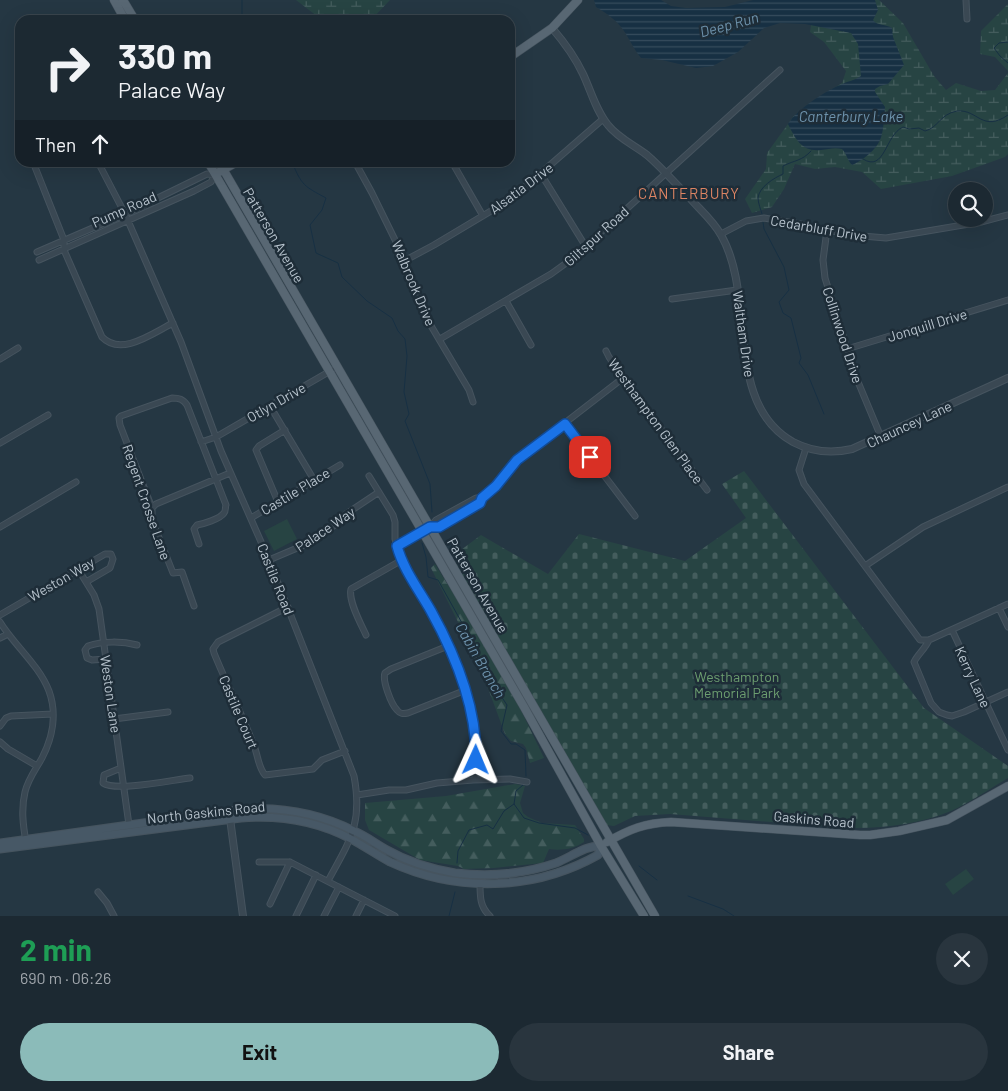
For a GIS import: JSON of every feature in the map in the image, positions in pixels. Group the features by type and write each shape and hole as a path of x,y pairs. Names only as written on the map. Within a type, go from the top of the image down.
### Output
{"main road":[{"path":"114,0 122,15"},
{"path":"123,0 132,15"},
{"path":"515,54 552,28 578,0"},
{"name":"Patterson Avenue","path":"211,167 430,527 655,916"},
{"name":"Patterson Avenue","path":"221,167 422,532 524,706 601,846 644,916"},
{"name":"Pump Road","path":"215,175 228,167"},
{"name":"Gaskins Road","path":"611,840 634,827 671,822 860,835 899,832 948,820 1008,786"},
{"name":"North Gaskins Road","path":"0,849 26,842 128,825 229,810 264,808 319,816 353,830 388,851 414,863 438,870 472,874 500,874 533,869 559,862 593,845 601,846 611,840"},
{"name":"North Gaskins Road","path":"0,843 26,842 255,817 294,820 324,827 351,838 381,857 407,869 443,879 480,884 520,882 556,874 598,855 601,846"}],"street":[{"path":"966,0 967,19"},
{"name":"Waltham Drive","path":"552,28 578,64 603,119 611,129 646,154 666,173 721,234 733,268 738,290 751,385 756,401 772,427 789,440 806,448"},
{"name":"Giltspur Road","path":"440,339 560,268 586,247 780,70"},
{"name":"Alsatia Drive","path":"404,261 510,199 603,119"},
{"path":"35,167 64,240 64,250 102,337 109,343 126,345 173,323"},
{"name":"Pump Road","path":"101,167 125,214"},
{"name":"Walbrook Drive","path":"358,167 383,214 427,319 469,390 473,402"},
{"path":"455,167 483,216"},
{"name":"Pump Road","path":"37,252 125,214 207,174 215,175 211,182 194,191 39,260"},
{"path":"541,174 586,247"},
{"name":"Castile Road","path":"125,214 191,366 230,473 269,560 354,776 358,814 351,838 328,881"},
{"name":"Cedarbluff Drive","path":"721,234 746,221 764,218 866,237 892,238 972,224 1008,215"},
{"name":"Collinwood Drive","path":"827,230 823,260 824,272 856,377 881,436"},
{"path":"672,299 738,290"},
{"name":"Jonquill Drive","path":"847,349 1008,300"},
{"path":"506,301 531,345"},
{"path":"0,359 18,348"},
{"name":"Westhampton Glen Place","path":"606,351 609,358 707,490"},
{"name":"Otlyn Drive","path":"201,442 216,437 333,369"},
{"path":"397,546 430,527 439,527 480,503 482,498 496,486 517,460 624,378"},
{"name":"Chauncey Lane","path":"806,448 824,452 856,448 1008,378"},
{"name":"Regent Crosse Lane","path":"194,606 182,572 173,573 152,520 152,508 119,418 172,398 177,398 183,400 187,405 201,442"},
{"path":"270,406 314,480"},
{"path":"0,443 48,415"},
{"path":"565,424 635,516"},
{"path":"278,502 256,450 259,446 285,430"},
{"path":"199,544 194,529 196,525 206,523 224,513 226,504 201,442"},
{"path":"806,448 799,470 801,480 916,635 922,640 929,640 1008,604"},
{"name":"Castile Place","path":"251,518 340,465"},
{"path":"152,508 156,504 230,473"},
{"path":"369,476 395,520 395,539 402,560 437,622 469,698 476,735 475,780"},
{"path":"0,527 76,482"},
{"path":"865,566 923,527 1008,487"},
{"name":"Palace Way","path":"269,560 302,546 335,525 343,516 379,492"},
{"name":"Weston Way","path":"0,615 105,554 110,554 114,559 110,568 86,582"},
{"path":"366,635 352,602 350,594 352,589 402,560"},
{"name":"Weston Lane","path":"78,569 97,603 128,825"},
{"name":"Castile Court","path":"288,607 218,642 213,649 214,653 232,697 240,709 265,775 312,769 322,760 345,751"},
{"path":"999,608 1008,627"},
{"path":"0,622 45,682 51,699 53,714 53,726 49,742 27,786 24,800 22,818 26,842"},
{"name":"Kerry Lane","path":"952,630 1008,750"},
{"path":"0,638 8,634"},
{"path":"929,640 925,650 914,662 935,708 943,714 952,716 1008,692"},
{"path":"106,659 92,660 87,658 85,654 88,646 129,642 137,645"},
{"path":"448,646 391,669 385,673 383,680 393,704 397,711 402,714 466,690"},
{"path":"114,719 168,712"},
{"path":"0,726 10,716 53,714"},
{"path":"0,742 8,749 37,766"},
{"path":"121,768 104,775 103,783 108,786 123,787 190,778"},
{"path":"357,795 389,790 406,790 442,782 510,779 527,782"},
{"path":"229,810 243,916"},
{"path":"258,862 290,862 396,916"},
{"path":"270,904 290,862"},
{"path":"296,916 316,875"},
{"path":"480,884 481,903 490,916"},
{"path":"324,916 340,887"},
{"path":"98,892 114,916"},
{"path":"356,916 364,900"}],"green space":[{"path":"296,0 390,0 376,15 316,15"},
{"path":"841,0 879,0 903,23 934,76 946,90 956,83 981,91 995,90 1008,73 1008,154 1005,157 952,176 881,189 862,172 835,167 815,169 795,164 784,189 772,207 752,213 745,199 766,169 767,153 793,117 807,105 842,83 846,71 824,42 810,32 811,25"},
{"path":"1008,4 1008,71 995,57 980,54 981,31"},
{"name":"Westhampton Memorial Park","path":"744,471 924,708 1008,766 1008,778 973,800 939,816 874,828 848,828 670,814 635,816 614,826 606,825 482,612 453,556 481,535 548,574 579,534 685,561 746,518 722,484"},
{"path":"287,519 297,539 274,551 264,531"},
{"path":"435,564 516,700 544,758 530,763 523,744 511,741 505,734 489,691 431,568"},
{"path":"515,784 525,786 520,803 523,813 542,823 575,825 584,842 567,849 549,849 543,863 464,869 458,866 420,860 369,830 365,820 365,803 446,796"},
{"path":"966,869 974,879 953,895 945,884"}],"water":[{"name":"Canterbury Lake","path":"594,0 661,0 671,6 686,8 725,7 753,0 875,0 878,10 873,20 892,28 893,37 904,65 888,84 875,89 885,107 880,140 868,155 852,165 842,149 814,150 804,147 797,140 788,124 798,112 820,96 835,87 861,76 858,44 851,33 805,24 780,23 764,28 738,52 713,66 696,68 662,60 641,58 620,26 609,15 596,7"}],"waterway":[{"name":"Cabin Branch","path":"242,0 242,15"},
{"name":"Deep Run","path":"1008,42 999,43 994,48 1008,63"},
{"name":"Deep Run","path":"863,159 870,162 876,161 881,157 892,137 903,127 909,129 919,128 925,131 947,115 957,111 964,111 992,122 1008,115"},
{"path":"762,214 758,198 761,190 771,180 783,174 783,166 801,159 811,151"},
{"name":"Cabin Branch","path":"294,167 304,185 326,198 322,210 310,225 316,253 338,263 342,277 367,301 392,318 398,331 405,339 407,356 404,392 409,414 405,421 430,484 432,512"},
{"path":"763,222 764,229 784,267 789,290 779,302 783,313 791,318 801,358 799,363 808,375 824,414"},
{"name":"Cabin Branch","path":"422,543 426,557 428,577 438,580 462,623 477,657 484,664 491,681 507,705 501,731 511,744 516,744 525,750 526,776"},
{"name":"Cabin Branch","path":"523,785 516,791 514,804 524,818 539,823 575,828 588,835"},
{"path":"457,863 458,851 469,830 487,825 493,829 504,811 514,804"},
{"name":"Cabin Branch","path":"639,866 657,880"},
{"path":"449,916 455,892"},
{"name":"Cabin Branch","path":"688,896 723,909 734,916"}],"district":[{"name":"CANTERBURY","path":"689,193"}],"route":[{"path":"476,760 476,735 468,694 437,622 405,566 397,546 430,527 439,527 480,503 482,498 496,486 517,460 565,424 590,457"}]}
